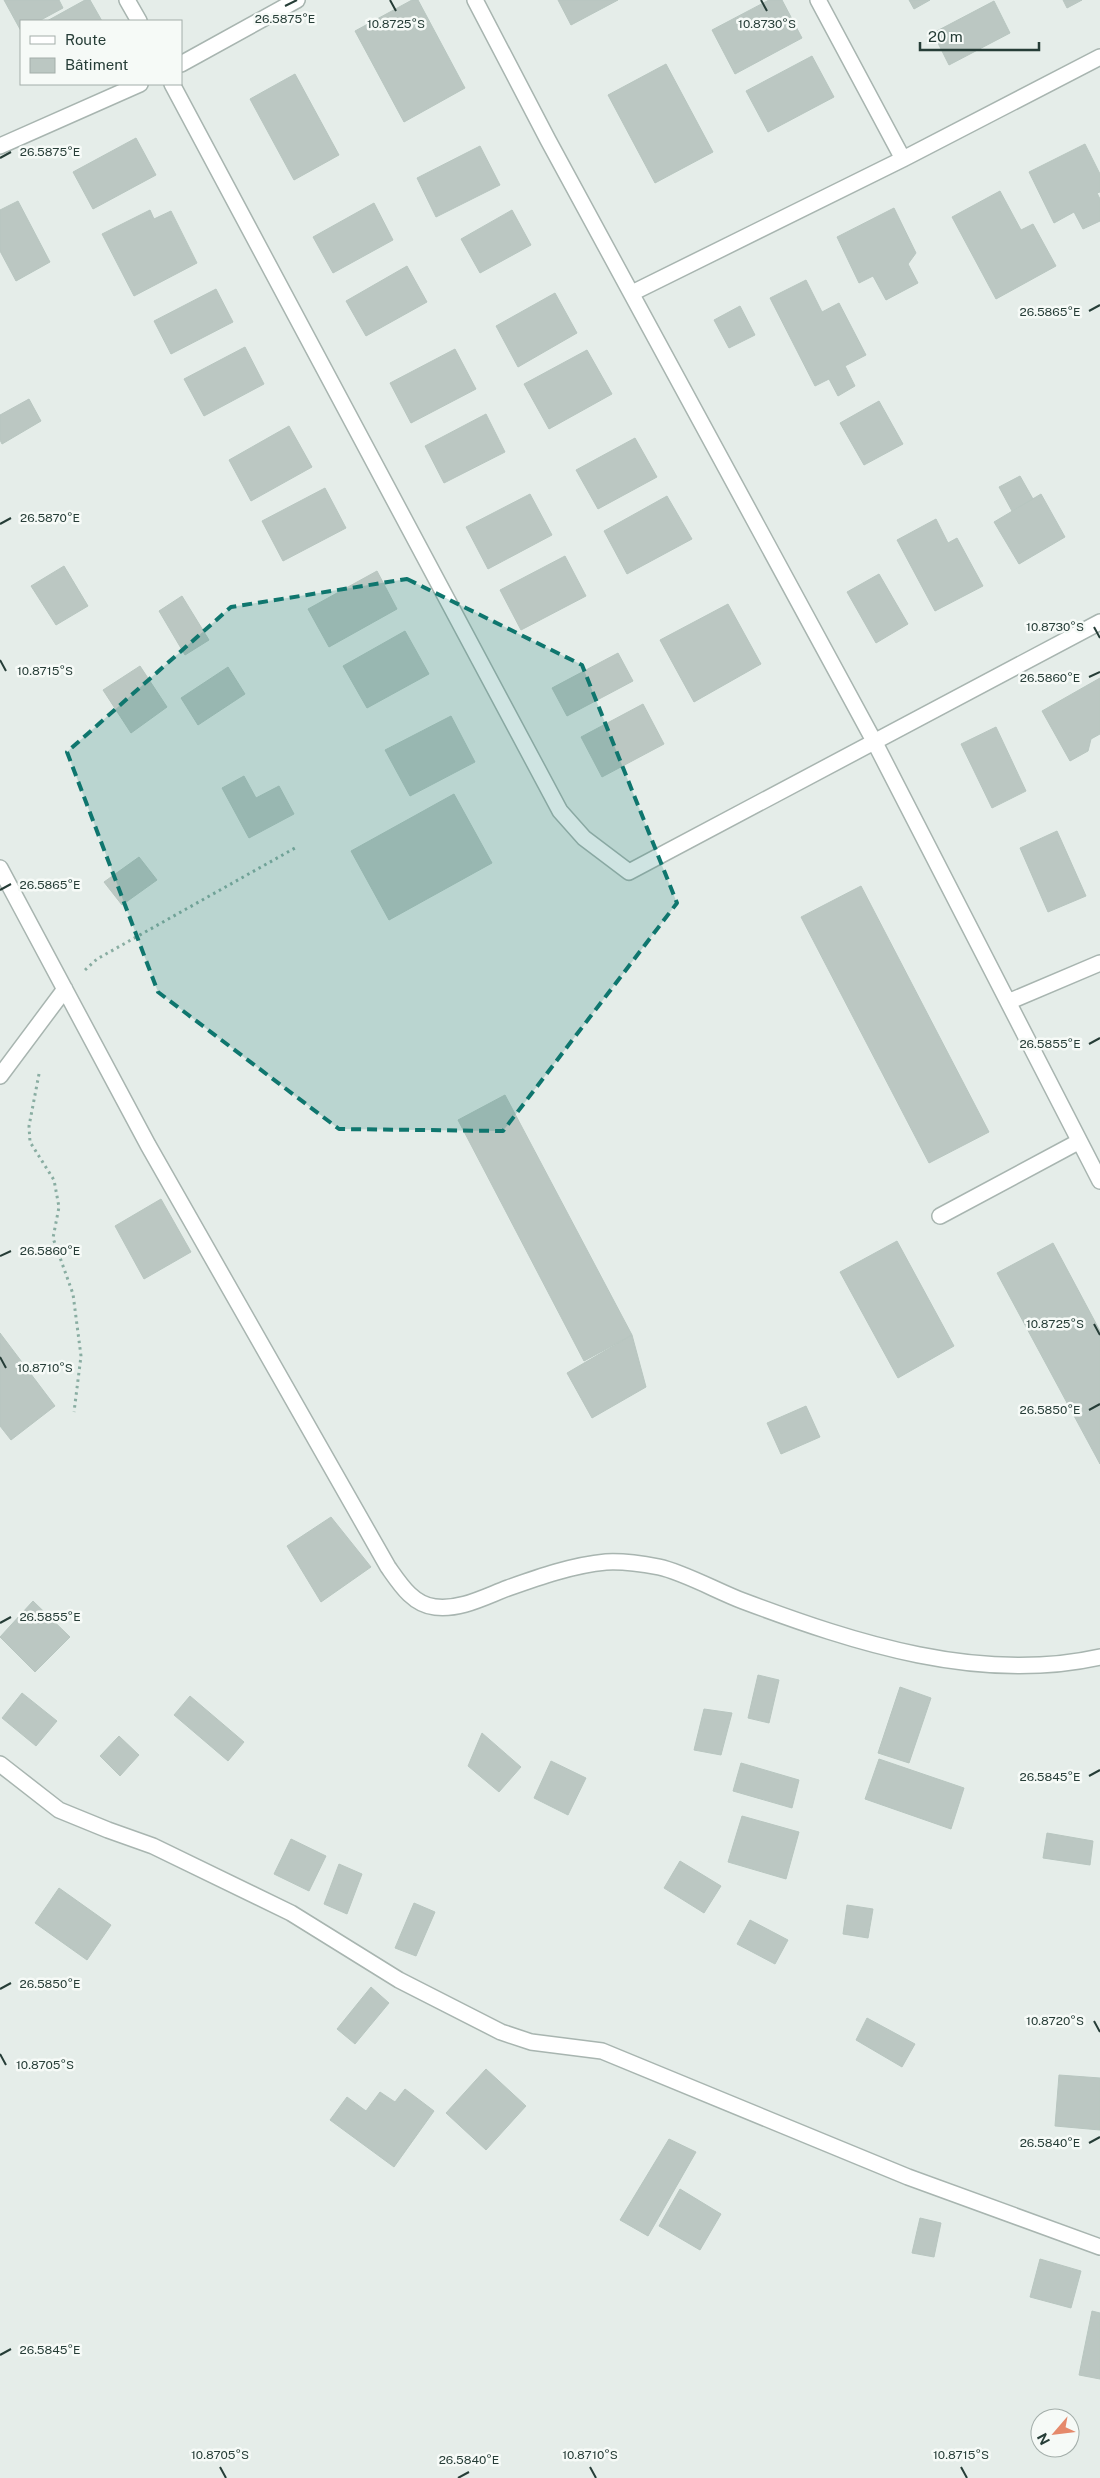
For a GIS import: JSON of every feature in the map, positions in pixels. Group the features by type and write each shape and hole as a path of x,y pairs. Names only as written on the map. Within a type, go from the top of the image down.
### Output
{"street":[{"path":"127,0 138,20"},
{"path":"182,63 297,0"},
{"path":"475,0 548,140 874,742 1078,1142 1100,1181"},
{"path":"818,0 903,159"},
{"path":"632,293 903,159 1100,57"},
{"path":"0,146 138,85"},
{"path":"173,85 560,810 584,838 629,872 1100,622"},
{"path":"0,868 153,1154 388,1568 410,1597 434,1607 464,1605 554,1573 607,1562 660,1568 743,1601 831,1631 908,1653 990,1666 1069,1664 1100,1657"},
{"path":"1008,1002 1100,963"},
{"path":"0,1076 65,989"},
{"path":"940,1216 1078,1142"},
{"path":"0,1764 59,1810 152,1846 291,1913 399,1980 501,2032 531,2042 602,2051 908,2177 1100,2247"}],"path":[{"path":"65,989 97,960 295,848"},
{"path":"37,1026 41,1059 29,1126 30,1142 54,1180 59,1207 53,1238 73,1294 81,1356 74,1412"}],"highlighted area":[{"path":"407,579 582,665 677,903 503,1131 339,1129 158,992 67,752 231,607"}],"building":[{"path":"4,0 59,0 63,8 41,20 20,20 20,29"},
{"path":"85,0 90,0 101,20 49,20"},
{"path":"412,0 418,0 465,88 404,122 355,31"},
{"path":"558,0 618,0 571,25"},
{"path":"769,0 782,0 802,38 735,74 712,30"},
{"path":"909,0 930,0 914,9"},
{"path":"1063,0 1082,0 1067,8"},
{"path":"994,1 1010,33 949,65 933,33"},
{"path":"812,56 834,97 768,132 746,91"},
{"path":"666,64 713,152 655,183 608,95"},
{"path":"295,74 339,155 294,180 250,99"},
{"path":"136,138 156,175 93,209 73,172"},
{"path":"1085,144 1100,174 1100,192 1097,193 1100,199 1100,221 1083,229 1074,212 1054,223 1029,172"},
{"path":"480,146 500,185 436,217 417,178"},
{"path":"1000,191 1021,230 1033,224 1056,266 996,299 952,217"},
{"path":"18,201 50,262 16,281 0,251 0,210"},
{"path":"374,203 393,240 333,273 313,237"},
{"path":"894,208 916,253 908,264 918,283 886,300 873,276 859,283 837,237"},
{"path":"150,210 154,219 171,211 197,263 134,296 102,234"},
{"path":"512,210 531,245 480,273 461,239"},
{"path":"407,266 427,302 366,336 346,301"},
{"path":"806,280 822,312 839,303 866,355 845,366 855,386 838,396 829,379 815,386 770,298"},
{"path":"216,289 233,322 171,354 154,321"},
{"path":"555,293 577,333 518,367 496,326"},
{"path":"740,306 755,335 729,348 714,320"},
{"path":"245,347 264,384 204,416 184,379"},
{"path":"455,349 476,389 411,423 390,383"},
{"path":"587,350 612,394 549,429 524,384"},
{"path":"29,399 41,421 2,444 0,440 0,415"},
{"path":"879,401 903,444 864,465 840,423"},
{"path":"486,414 505,452 444,483 425,446"},
{"path":"289,426 312,467 251,501 229,460"},
{"path":"635,438 657,477 598,509 576,470"},
{"path":"1020,476 1033,499 1012,511 999,487"},
{"path":"325,488 346,528 283,561 262,521"},
{"path":"530,494 552,535 488,569 466,527"},
{"path":"1041,494 1065,537 1019,564 994,522"},
{"path":"667,496 692,539 627,574 604,531"},
{"path":"936,519 948,543 957,538 983,586 935,611 897,540"},
{"path":"565,556 586,596 521,630 500,590"},
{"path":"64,566 88,606 56,625 31,586"},
{"path":"377,571 397,609 329,647 308,609"},
{"path":"879,574 908,624 876,643 847,592"},
{"path":"182,596 209,640 185,655 159,611"},
{"path":"728,604 761,664 694,702 660,640"},
{"path":"405,631 429,674 367,708 343,666"},
{"path":"618,653 633,681 567,716 552,688"},
{"path":"140,666 167,707 131,733 103,690"},
{"path":"228,667 245,694 198,725 181,698"},
{"path":"1100,678 1100,734 1091,739 1088,751 1070,761 1042,711"},
{"path":"643,704 664,744 602,777 581,737"},
{"path":"451,716 475,762 410,796 385,750"},
{"path":"996,727 1026,791 992,808 961,744"},
{"path":"244,776 256,798 279,786 294,814 249,838 222,788"},
{"path":"454,794 492,863 389,920 351,851"},
{"path":"1057,831 1086,896 1048,912 1020,848"},
{"path":"139,857 157,880 122,905 104,882"},
{"path":"861,886 989,1132 929,1163 801,917"},
{"path":"505,1095 632,1335 584,1361 458,1120"},
{"path":"161,1199 191,1252 144,1279 115,1226"},
{"path":"897,1241 954,1346 898,1378 840,1272"},
{"path":"1053,1243 1100,1331 1100,1464 997,1273"},
{"path":"0,1333 55,1406 11,1440 0,1426"},
{"path":"632,1335 646,1387 592,1418 567,1373"},
{"path":"806,1406 820,1437 781,1454 767,1423"},
{"path":"331,1517 371,1567 321,1602 287,1546"},
{"path":"33,1601 70,1637 35,1672 0,1637"},
{"path":"758,1675 779,1680 769,1723 748,1718"},
{"path":"900,1687 931,1698 909,1763 878,1753"},
{"path":"22,1693 57,1721 36,1746 2,1718"},
{"path":"190,1696 244,1742 228,1761 174,1715"},
{"path":"704,1709 732,1713 721,1755 694,1750"},
{"path":"482,1733 521,1767 499,1792 468,1766"},
{"path":"119,1736 139,1755 120,1776 100,1756"},
{"path":"879,1759 964,1788 951,1829 865,1799"},
{"path":"551,1761 586,1778 568,1815 534,1798"},
{"path":"741,1763 799,1780 792,1808 733,1791"},
{"path":"742,1816 799,1832 786,1879 728,1862"},
{"path":"1047,1833 1093,1841 1090,1865 1043,1858"},
{"path":"291,1839 326,1856 309,1891 274,1874"},
{"path":"680,1861 721,1886 704,1913 664,1888"},
{"path":"339,1864 362,1874 347,1914 324,1904"},
{"path":"59,1888 111,1925 87,1960 35,1923"},
{"path":"414,1903 435,1912 416,1956 395,1948"},
{"path":"847,1905 873,1909 868,1938 843,1934"},
{"path":"750,1920 788,1940 775,1964 737,1944"},
{"path":"371,1987 389,2003 355,2044 337,2029"},
{"path":"867,2018 915,2044 902,2067 856,2040"},
{"path":"486,2069 526,2106 486,2150 446,2113"},
{"path":"1059,2075 1100,2078 1100,2130 1055,2126"},
{"path":"405,2089 434,2111 394,2167 330,2120 347,2097 366,2111 380,2092 395,2102"},
{"path":"669,2139 696,2152 648,2236 620,2220"},
{"path":"680,2189 721,2214 700,2250 659,2226"},
{"path":"920,2218 941,2223 934,2257 912,2253"},
{"path":"1040,2259 1081,2271 1071,2308 1030,2297"},
{"path":"1092,2311 1100,2313 1100,2379 1079,2375"}]}
